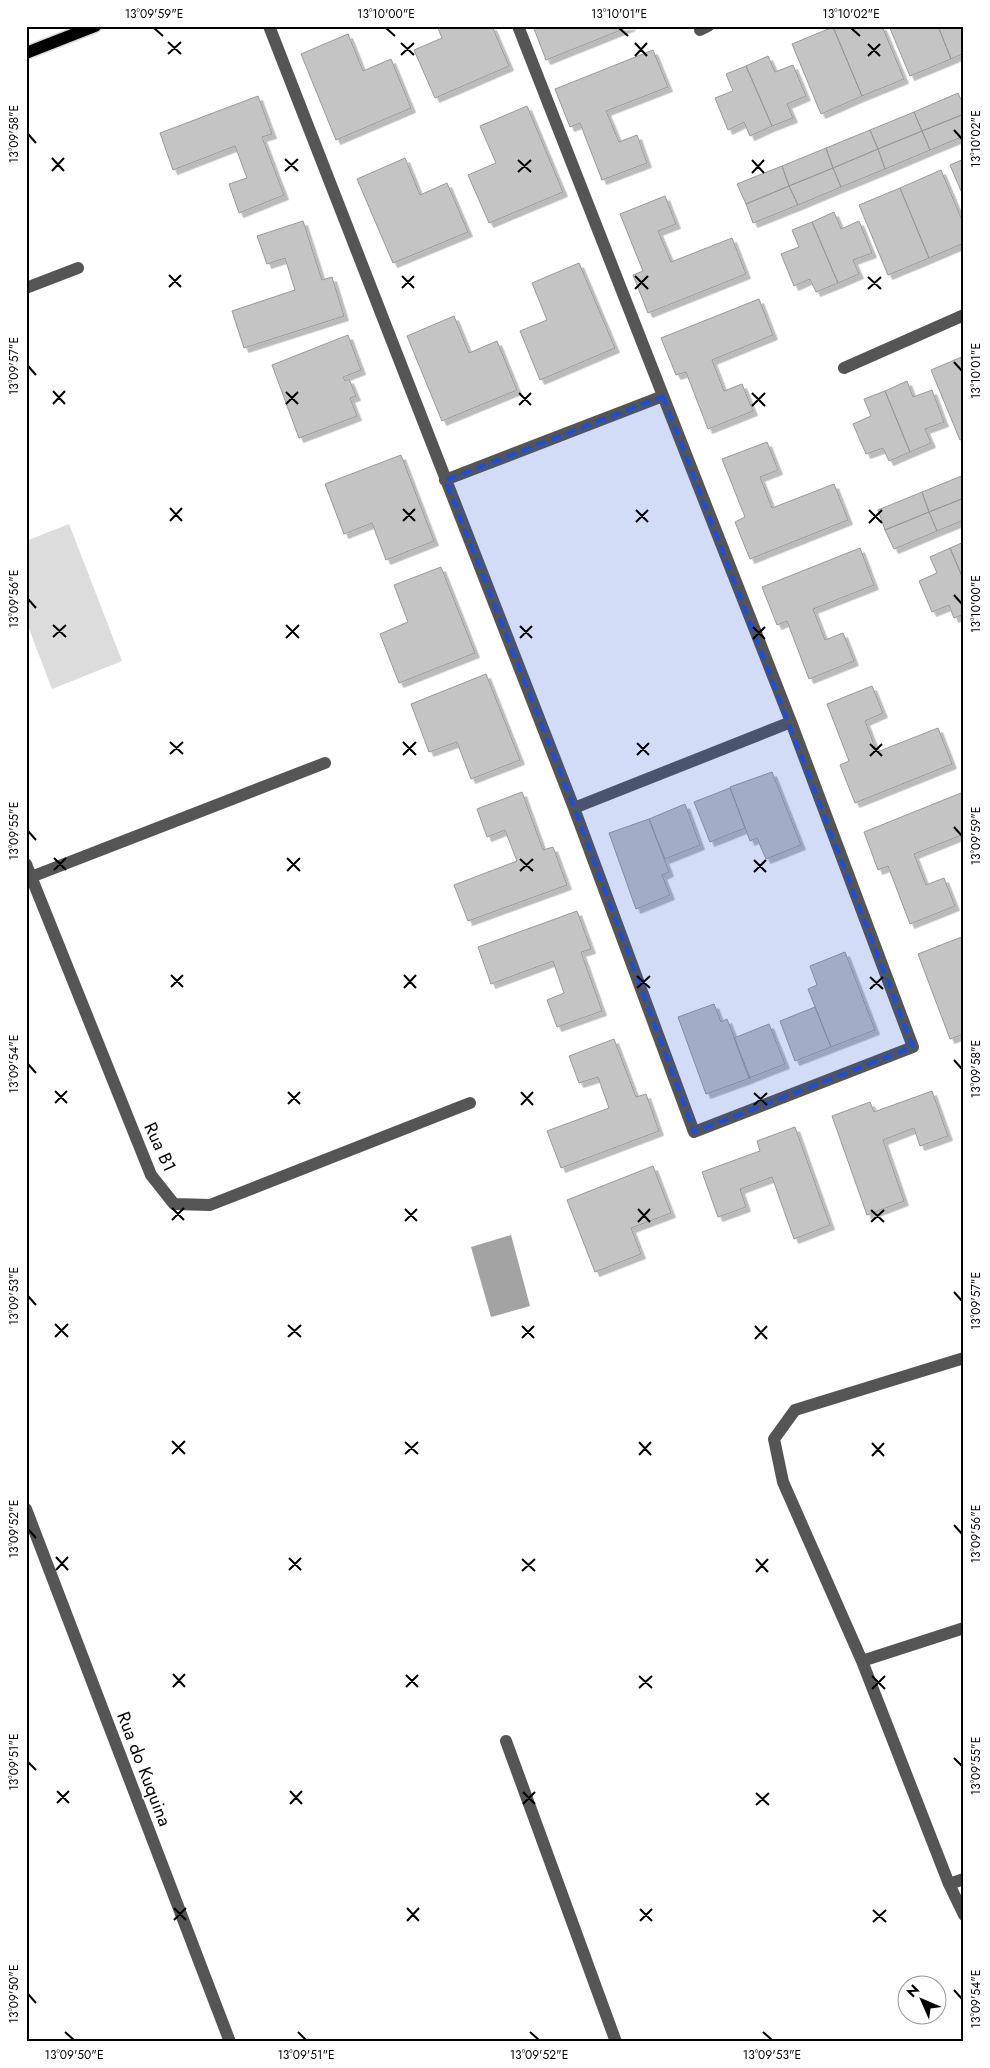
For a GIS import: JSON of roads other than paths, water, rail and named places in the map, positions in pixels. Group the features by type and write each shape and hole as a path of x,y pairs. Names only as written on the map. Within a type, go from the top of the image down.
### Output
{"main road":[{"path":"26,53 95,26"}],"street":[{"path":"269,26 574,808 694,1132 913,1047 791,722 518,26"},
{"path":"26,288 78,268"},
{"path":"844,368 964,315"},
{"path":"445,480 663,396"},
{"path":"574,808 791,722"},
{"path":"31,877 325,763"},
{"name":"Rua B1","path":"26,864 150,1175 174,1204 210,1205 470,1103"},
{"path":"964,1358 795,1410 774,1439 783,1482 862,1661 949,1884 964,1915"},
{"name":"Rua do Kuquina","path":"26,1509 230,2042"},
{"path":"862,1661 964,1628"},
{"path":"506,1741 616,2042"},
{"path":"949,1884 964,1879"}]}
